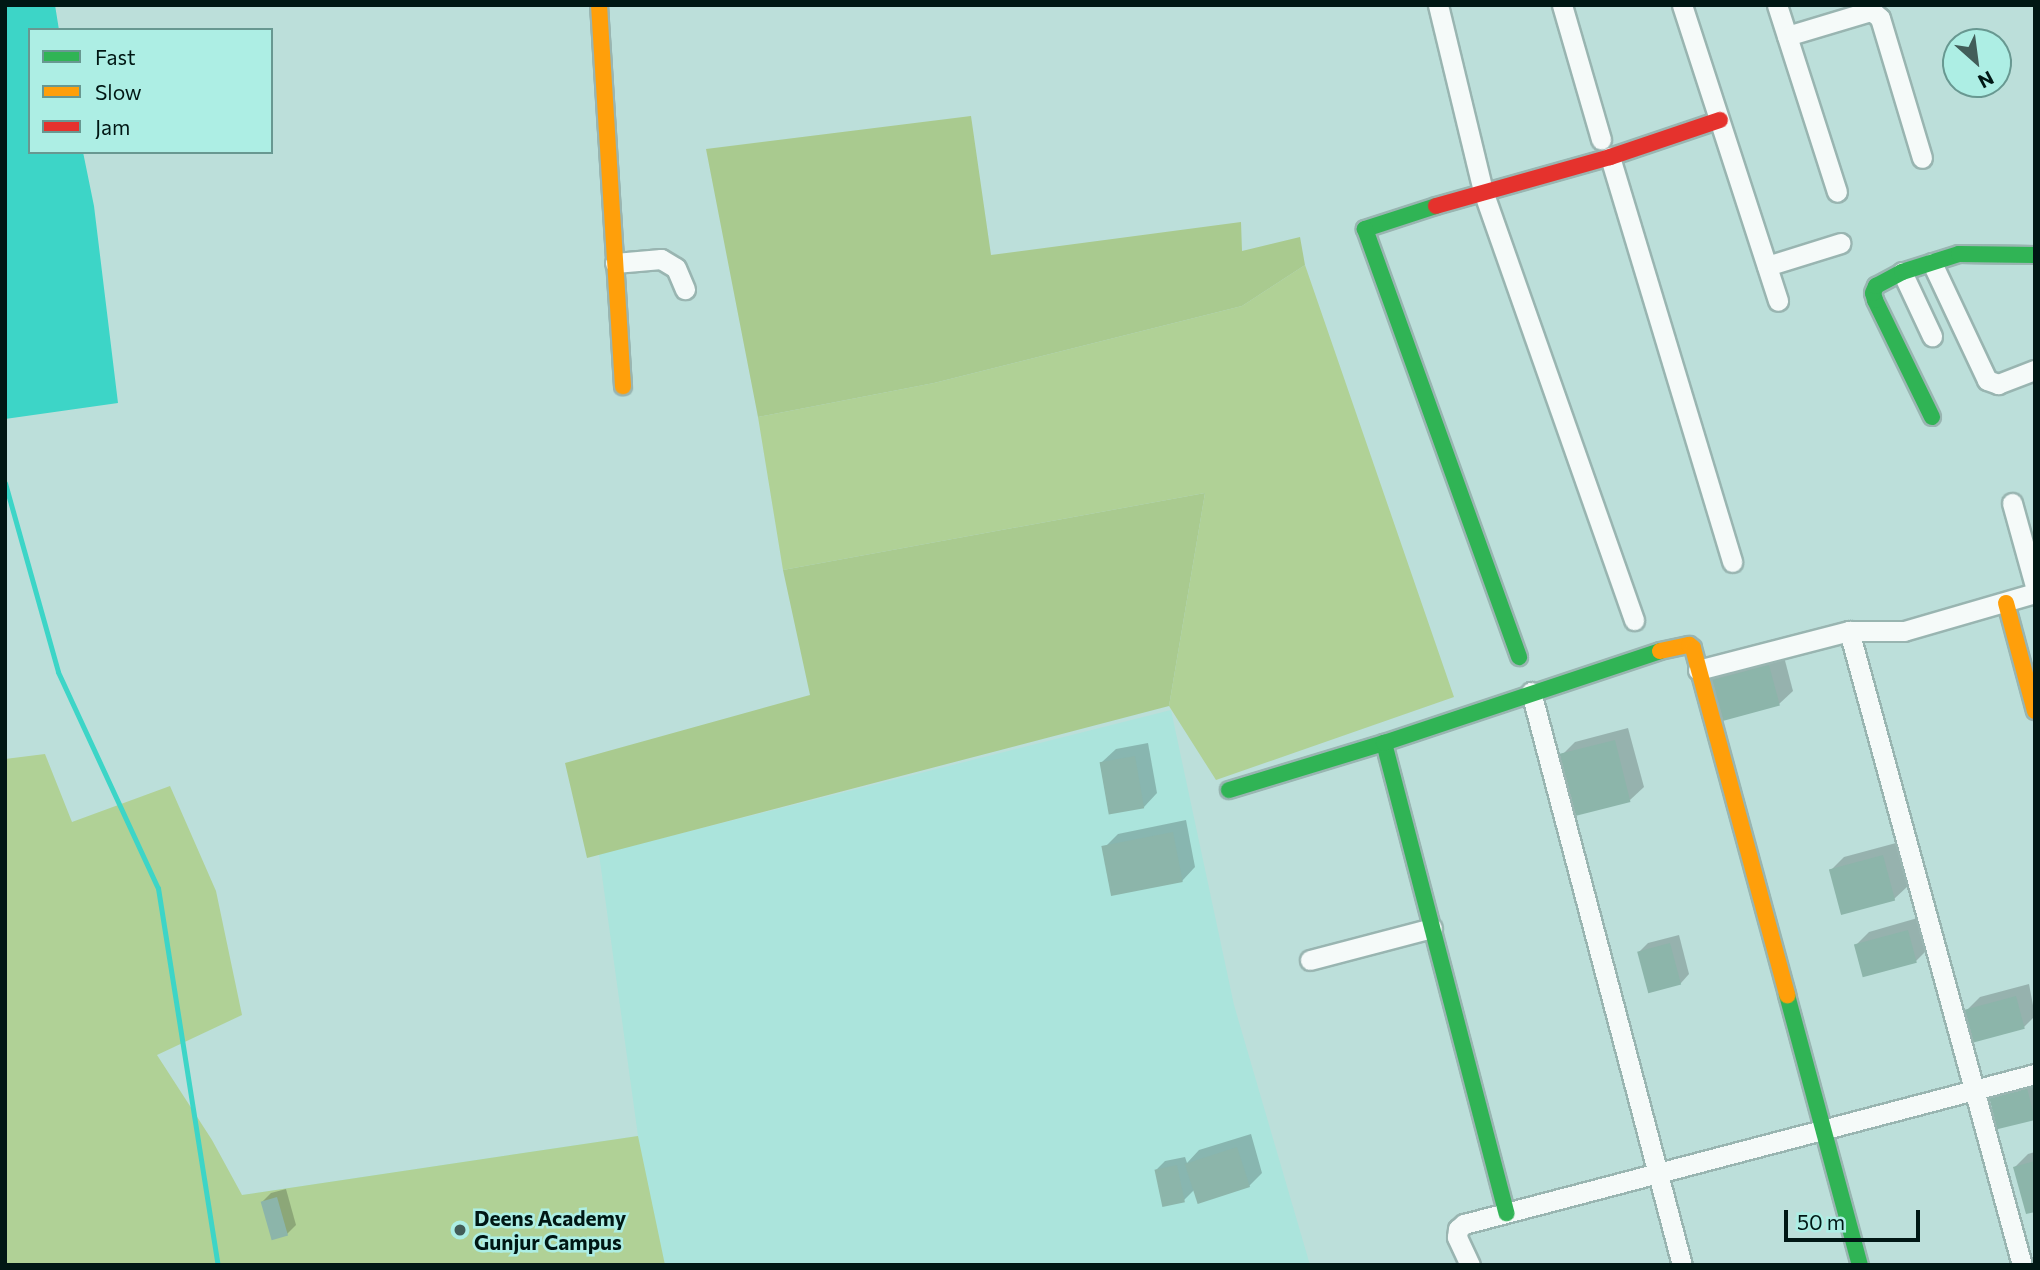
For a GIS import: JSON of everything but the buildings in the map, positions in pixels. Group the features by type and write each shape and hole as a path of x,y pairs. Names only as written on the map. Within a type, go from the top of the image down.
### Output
{"street":[{"path":"599,5 624,386"},
{"path":"1438,5 1483,191 1634,620"},
{"path":"1562,5 1601,139"},
{"path":"1682,5 1778,301"},
{"path":"1777,5 1838,192"},
{"path":"1787,36 1867,12 1873,12 1880,18 1922,158"},
{"path":"1519,657 1365,229 1483,191 1610,158 1720,120"},
{"path":"1610,158 1732,562"},
{"path":"1767,267 1841,243"},
{"path":"1932,417 1873,293 1876,286 1902,272 1959,254 2035,256"},
{"path":"615,263 661,260 676,268 685,289"},
{"path":"1932,263 1987,380 1998,384 2035,370"},
{"path":"1902,272 1932,336"},
{"path":"2012,503 2035,586"},
{"path":"1698,670 1849,631 1904,631 2035,593"},
{"path":"2006,603 2035,711"},
{"path":"1849,631 1977,1090 2022,1265"},
{"path":"1229,790 1384,743 1531,692 1683,644 1693,648 1860,1265"},
{"path":"1531,692 1682,1265"},
{"path":"1384,743 1506,1213"},
{"path":"1310,960 1432,928"},
{"path":"1470,1265 1457,1237 1458,1229 1464,1224 2035,1074"}],"shaded area":[{"path":"1171,710 1234,1005 1310,1265 284,1265 242,1195 638,1136 599,854"}],"green space":[{"path":"971,116 991,255 1241,222 1242,251 1300,237 1305,265 1242,306 934,383 758,417 706,149"},
{"path":"1305,265 1454,697 1216,780 1169,706 1205,493 783,570 758,417 934,383 1242,306"},
{"path":"1205,493 1169,706 587,858 565,763 810,695 783,570"},
{"path":"45,754 72,822 170,786 216,891 242,1015 157,1055 212,1140 242,1195 638,1136 665,1265 5,1265 5,759"}],"water":[{"path":"5,5 55,5 59,28 28,28 28,154 83,154 94,206 118,403 5,419"}],"waterway":[{"path":"5,483 58,672 158,888 218,1265"}],"traffic: fast":[{"path":"1436,206 1365,229 1519,657"},
{"path":"1932,417 1875,300 1873,293 1876,286 1902,272 1959,254 2035,255"},
{"path":"1229,790 1384,743 1660,651"},
{"path":"1384,743 1506,1213"},
{"path":"1787,995 1860,1265"}],"traffic: slow":[{"path":"599,5 623,386"},
{"path":"2006,603 2035,711"},
{"path":"1660,651 1689,645 1693,648 1787,995"}],"traffic: jam":[{"path":"1436,206 1610,157 1720,120"}],"place":[{"name":"Deens Academy Gunjur Campus","path":"460,1230"}]}
